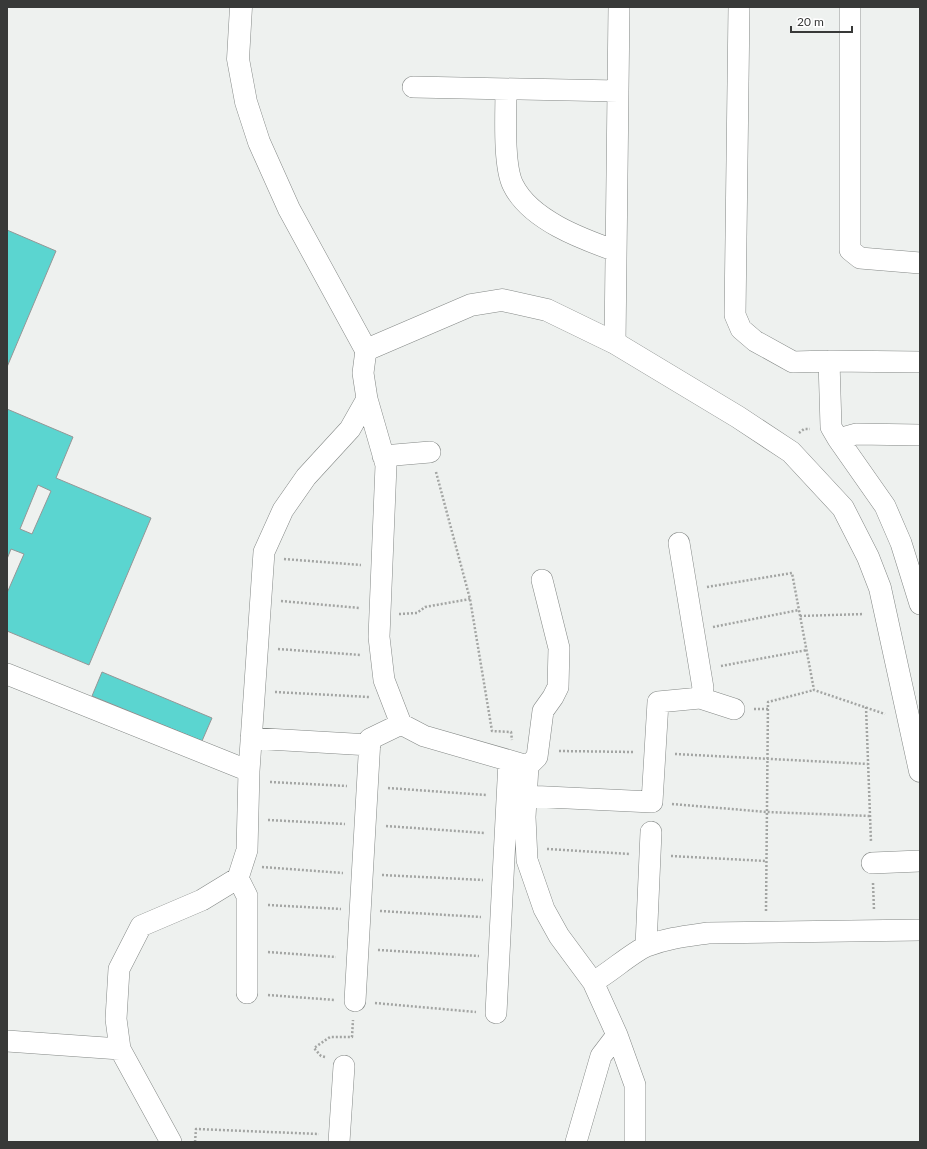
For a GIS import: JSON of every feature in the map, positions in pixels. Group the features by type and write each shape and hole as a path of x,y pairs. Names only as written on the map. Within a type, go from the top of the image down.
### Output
{"street":[{"path":"241,7 238,59 246,102 259,142 289,209 366,350 363,373 367,400 386,465 379,637 384,680 401,724 424,736 522,762"},
{"path":"615,343 619,7"},
{"path":"738,7 735,315 740,329 755,342 793,362 920,362"},
{"path":"850,7 850,250 860,258 920,263"},
{"path":"413,87 618,90"},
{"path":"506,89 507,157 513,185 529,207 553,224 580,238 616,251"},
{"path":"366,350 471,305 502,300 547,310 615,343 738,417 791,452 843,508 868,557 880,588 919,760"},
{"path":"829,361 834,433 885,506 901,543 920,604"},
{"path":"247,993 247,896 240,872 247,850 251,738 264,552 283,510 306,477 350,429 367,400"},
{"path":"834,433 920,435"},
{"path":"383,456 430,452"},
{"path":"679,543 703,688 700,698"},
{"path":"496,1013 505,834 516,796 522,762 543,711 554,697 558,687 559,648 542,580"},
{"path":"7,674 249,776"},
{"path":"516,796 652,802 658,702 700,698 734,709"},
{"path":"355,1001 370,739 401,724"},
{"path":"251,738 370,745"},
{"path":"516,796 527,860 544,909 559,936 593,982 617,1035 635,1085 635,1142"},
{"path":"646,946 651,832"},
{"path":"872,863 920,861"},
{"path":"171,1142 120,1049 116,1019 119,969 141,926 202,900 240,872"},
{"path":"593,982 604,976 646,946 677,937 708,933 920,930"},
{"path":"576,1142 601,1056 617,1035"},
{"path":"7,1041 120,1049"},
{"path":"339,1138 344,1066"}],"path":[{"path":"785,448 804,429 834,433"},
{"path":"430,452 470,599 492,731 511,732 522,762 557,751 655,753 868,764"},
{"path":"264,558 382,566"},
{"path":"687,590 792,573 814,690"},
{"path":"260,600 380,612 417,613 425,607 470,599"},
{"path":"800,616 866,614 885,609"},
{"path":"693,631 799,610"},
{"path":"257,648 381,657"},
{"path":"700,670 807,650"},
{"path":"765,932 768,702 814,690 888,715 908,713"},
{"path":"254,691 372,697"},
{"path":"866,707 874,930"},
{"path":"249,776 367,787 516,796"},
{"path":"652,802 767,812 870,816"},
{"path":"248,818 505,834"},
{"path":"526,848 766,862"},
{"path":"240,872 362,874 503,881"},
{"path":"247,904 501,919"},
{"path":"248,951 499,957"},
{"path":"247,993 496,1013"},
{"path":"344,1066 341,1059 321,1056 314,1048 330,1037 352,1037 355,1001"},
{"path":"194,1142 196,1129 339,1138"}],"building":[{"path":"7,230 56,251 7,367"},
{"path":"7,409 73,437 56,478 151,518 89,665 7,631 7,593 24,554 11,549 7,559","holes":["38,485 51,491 32,534 20,529"]},
{"path":"102,672 212,718 202,741 92,696"}]}
